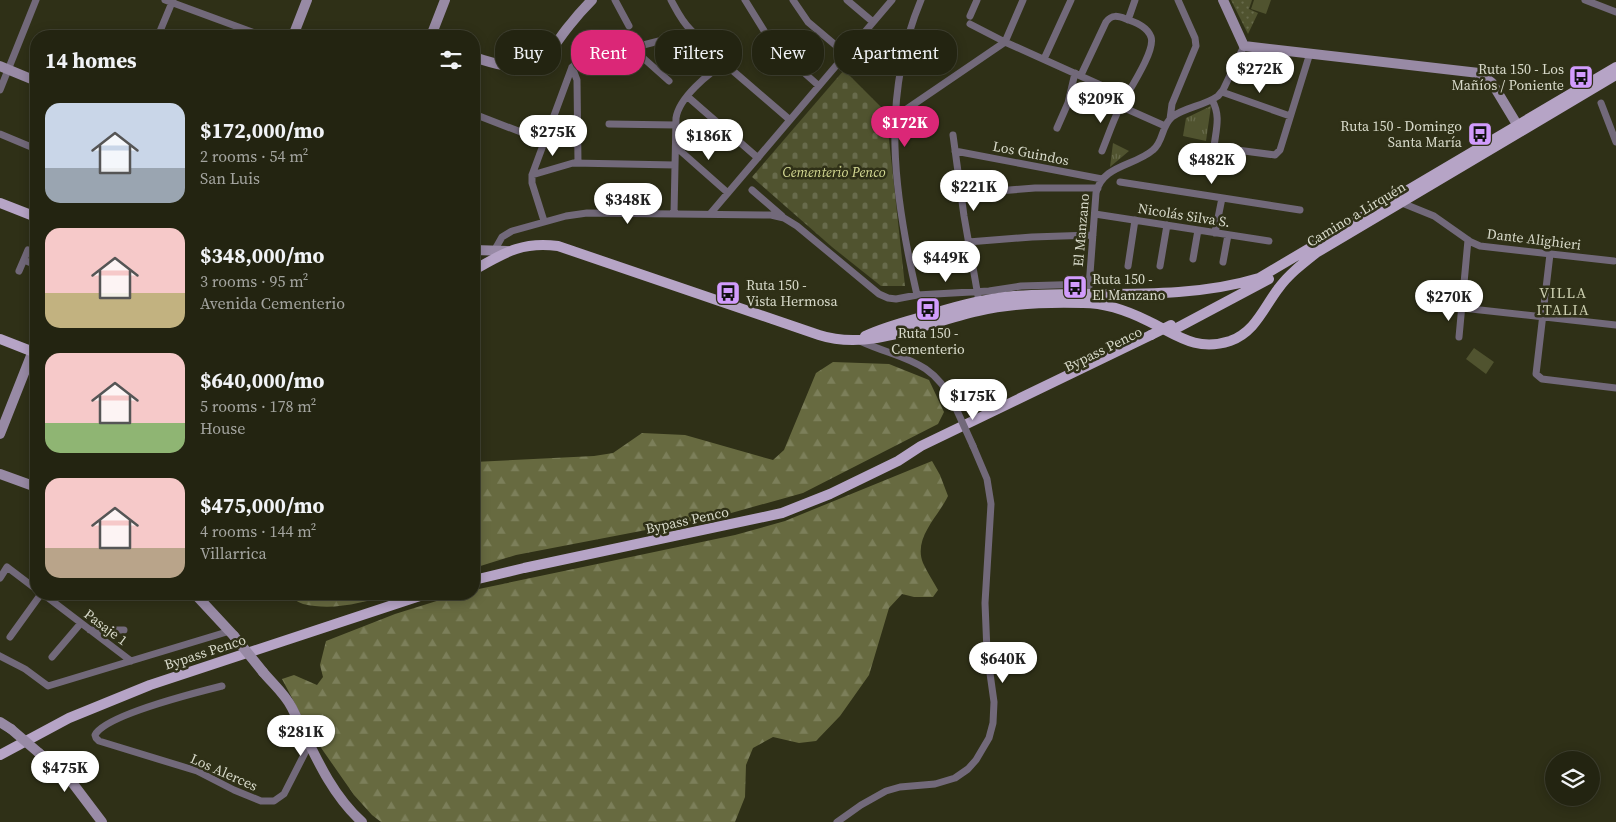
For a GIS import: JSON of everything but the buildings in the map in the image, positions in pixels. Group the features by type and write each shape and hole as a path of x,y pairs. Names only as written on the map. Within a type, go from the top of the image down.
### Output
{"main road":[{"name":"Camino a Lirquén","path":"480,267 507,251 522,246 539,244 567,248 819,336 840,341 891,335 993,307 1083,302 1102,304 1128,312 1190,342 1222,343 1243,334 1254,324 1282,284 1316,253 1402,203 1615,68"},
{"name":"Camino a Lirquén","path":"858,340 882,329 978,297 1013,296 1088,289 1202,291 1259,278 1519,129"},
{"path":"0,203 30,215"},
{"name":"Bypass Penco","path":"480,579 782,513 816,500 898,460 919,453 1173,327 1316,253"},
{"name":"Bypass Penco","path":"1173,327 1259,278"},
{"path":"0,339 30,348"},
{"name":"Bypass Penco","path":"0,755 69,718 132,692 408,600"}],"street":[{"path":"0,90 4,68 36,0"},
{"path":"295,30 307,0"},
{"path":"433,30 445,0"},
{"path":"480,59 505,65 521,66 535,63 550,51 592,0"},
{"path":"615,0 629,26"},
{"path":"671,0 686,25 691,30"},
{"path":"745,0 773,45 819,86"},
{"path":"793,0 808,22 834,44"},
{"path":"847,0 873,22"},
{"path":"866,30 892,0"},
{"path":"916,295 906,249 896,175 894,139 895,116 906,43 911,24 921,0"},
{"path":"970,16 977,0"},
{"path":"895,116 1005,42 1023,0"},
{"path":"1044,59 1071,0"},
{"path":"1128,20 1136,0"},
{"path":"1170,119 1172,104 1196,46 1195,38 1178,0"},
{"path":"1223,0 1244,46"},
{"path":"1585,0 1616,12"},
{"path":"160,30 170,1 247,30"},
{"path":"1058,128 1078,74 1108,20 1115,16 1128,20 1147,30 1152,44 1128,96 1120,106 1102,150"},
{"path":"970,24 1005,42 1128,96"},
{"path":"1244,46 1479,73 1492,83 1519,129"},
{"path":"1102,179 1110,172 1154,150 1159,144 1165,126 1170,119 1212,100 1222,92 1244,46"},
{"path":"1212,100 1218,116 1214,147 1277,154 1310,53"},
{"path":"645,60 669,81"},
{"path":"4,68 30,79"},
{"path":"710,214 834,68"},
{"path":"544,221 532,183 532,175 571,70"},
{"path":"575,75 577,80 578,163"},
{"path":"674,214 678,109 708,75"},
{"path":"738,75 790,120"},
{"path":"1222,92 1290,116"},
{"path":"688,96 758,158"},
{"path":"1601,103 1616,142"},
{"path":"1120,106 1165,126"},
{"path":"480,116 544,141"},
{"path":"609,124 676,125"},
{"path":"0,134 30,146"},
{"path":"752,190 882,296 892,299 916,295 978,297 952,136"},
{"path":"676,146 728,193"},
{"name":"Los Guindos","path":"954,151 1102,179"},
{"path":"532,175 578,163 675,165"},
{"name":"El Manzano","path":"1088,289 1098,188 1102,179"},
{"path":"1120,182 1300,210"},
{"path":"960,194 1026,189 1098,188"},
{"path":"1215,233 1222,198"},
{"name":"Dante Alighieri","path":"1402,203 1441,220 1468,240 1480,246 1614,261"},
{"path":"494,251 502,237 507,233 544,221 586,213 771,214 784,218"},
{"name":"Nicolás Silva S.","path":"1095,214 1269,241"},
{"path":"1128,266 1135,220"},
{"path":"1160,266 1168,225"},
{"path":"1193,259 1198,230"},
{"path":"968,242 1093,235"},
{"path":"1223,262 1228,235"},
{"path":"1459,337 1468,240"},
{"path":"19,272 28,250"},
{"path":"480,250 507,251"},
{"path":"1550,254 1536,371 1538,376 1542,379 1616,388"},
{"path":"24,260 30,262"},
{"path":"1462,308 1616,325"},
{"path":"837,822 861,805 886,791 900,787 935,784 955,778 976,760 989,738 993,723 994,702 987,652 984,603 991,504 987,479 954,404 938,380 921,365 858,340"},
{"path":"0,434 30,361"},
{"path":"0,474 30,485"},
{"path":"0,578 7,566 30,584"},
{"path":"10,637 38,600"},
{"name":"Pasaje 1","path":"50,600 130,661"},
{"path":"201,600 232,633 287,700 309,746 338,796 356,820"},
{"path":"52,657 81,623"},
{"path":"90,630 124,630"},
{"path":"0,656 25,669 48,686 232,633"},
{"name":"Los Alerces","path":"222,686 117,719 97,731 95,736 101,742 197,772 234,790 265,802 278,799 284,794 309,746"},
{"path":"0,722 11,729 71,781 102,822"}],"green space":[{"path":"1231,0 1252,0 1249,9 1258,13 1248,34"},
{"path":"1254,0 1271,0 1266,14 1251,9"},
{"name":"Cementerio Penco","path":"840,75 849,75 886,112 905,286 881,286 832,247 752,177"},
{"path":"1211,106 1206,141 1183,136 1186,118"},
{"path":"1113,143 1129,151 1110,167"},
{"path":"1474,348 1494,362 1486,374 1466,359"},
{"path":"833,362 889,364 929,380 944,412 938,424 803,493 724,515 516,555 480,566 480,462 594,456 613,453 642,433 685,435 773,460 784,450 816,373"},
{"path":"932,461 948,496 928,528 921,545 923,563 938,590 933,597 914,597 902,594 889,608 869,675 840,716 816,741 799,743 773,737 753,748 746,765 745,797 735,822 381,822 354,795 310,732 282,679 294,675 317,685 323,677 320,665 326,641 395,614 440,600 480,600 480,589 735,535 785,521"},
{"path":"295,600 369,600 325,607 303,604"}],"place":[{"name":"Ruta 150 - Los Mañíos / Poniente","path":"1581,77"},
{"name":"Ruta 150 - Domingo Santa María","path":"1480,134"},
{"name":"Ruta 150 - El Manzano","path":"1075,287"},
{"name":"Ruta 150 - Vista Hermosa","path":"728,293"},
{"name":"Ruta 150 - Cementerio","path":"928,309"}],"district":[{"name":"VILLA ITALIA","path":"1563,302"}]}
